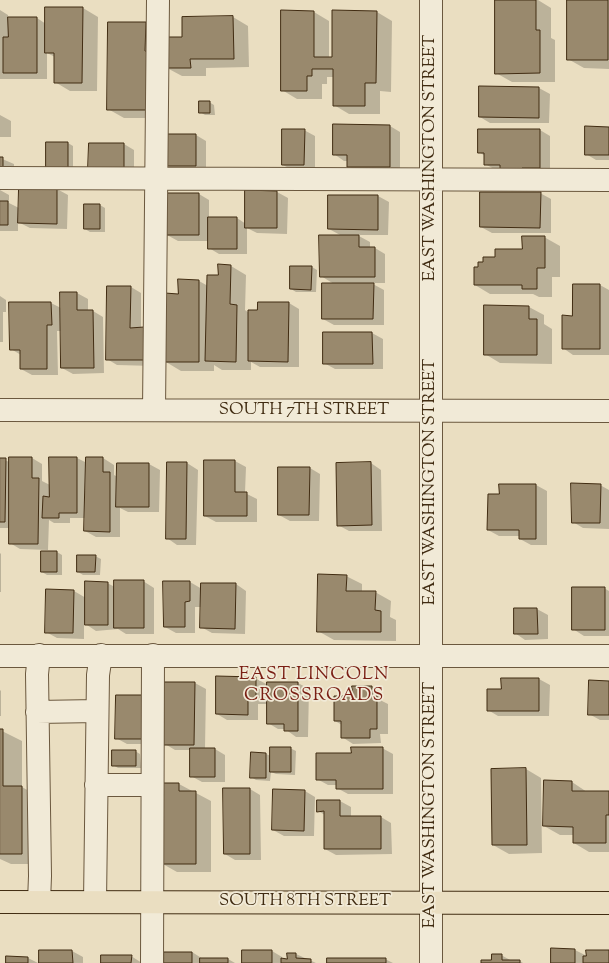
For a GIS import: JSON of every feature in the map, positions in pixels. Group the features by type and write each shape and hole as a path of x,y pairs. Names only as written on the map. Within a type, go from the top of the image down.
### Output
{"main road":[{"name":"SOUTH 8TH STREET","path":"0,902 152,901 609,903"}],"street":[{"path":"154,410 155,178 158,0"},
{"name":"EAST WASHINGTON STREET","path":"431,0 431,963"},
{"path":"0,178 609,180"},
{"name":"SOUTH 7TH STREET","path":"0,410 609,411"},
{"path":"95,902 97,711 98,675 101,655"},
{"path":"152,963 153,655"},
{"path":"0,656 609,656"},
{"path":"39,656 37,674 40,876 39,902"},
{"path":"37,712 97,711"},
{"path":"96,786 152,785"}],"building":[{"path":"495,0 536,0 536,30 540,30 540,73 495,74"},
{"path":"567,0 608,0 608,60 567,60"},
{"path":"45,7 83,7 82,83 54,83 54,53 45,53"},
{"path":"281,10 314,11 314,57 332,57 332,10 377,11 376,83 365,83 365,106 333,106 333,69 312,69 312,76 307,76 307,91 281,91"},
{"path":"233,16 234,59 190,59 191,68 166,68 166,37 182,37 182,17"},
{"path":"8,17 37,17 37,73 3,73 3,37 8,37"},
{"path":"108,22 146,22 145,51 152,52 151,110 107,110"},
{"path":"479,86 539,87 539,118 479,117"},
{"path":"199,101 210,101 210,113 199,113"},
{"path":"333,124 390,125 390,167 347,167 347,155 333,155"},
{"path":"585,126 609,127 609,155 585,155"},
{"path":"282,129 305,129 304,165 282,165"},
{"path":"478,129 540,129 540,168 522,168 522,174 500,174 500,165 484,165 484,153 478,153"},
{"path":"167,134 196,134 196,166 167,166"},
{"path":"46,142 68,142 68,168 46,168"},
{"path":"89,143 124,143 124,169 88,169"},
{"path":"0,157 3,157 3,172 0,172"},
{"path":"19,187 57,188 57,224 18,223"},
{"path":"245,190 277,191 277,228 245,228"},
{"path":"480,192 541,192 540,228 480,227"},
{"path":"166,193 199,193 199,235 166,235"},
{"path":"328,195 378,195 378,230 328,229"},
{"path":"0,201 8,201 8,225 0,225"},
{"path":"84,204 100,204 100,229 84,229"},
{"path":"208,217 237,217 237,249 208,249"},
{"path":"319,235 359,235 359,247 375,247 375,277 320,277"},
{"path":"522,236 545,236 545,268 537,268 537,289 522,289 522,285 474,285 474,267 478,267 478,262 483,262 483,257 495,257 495,249 522,249"},
{"path":"218,264 231,265 230,304 237,305 236,362 205,361 207,275 218,275"},
{"path":"290,266 312,266 311,290 290,289"},
{"path":"178,279 199,280 199,362 165,362 165,293 178,294"},
{"path":"322,283 374,283 373,319 322,319"},
{"path":"573,284 600,284 600,349 562,349 562,315 572,316"},
{"path":"107,286 131,286 130,328 144,327 144,360 106,360"},
{"path":"60,292 77,292 77,310 93,310 94,368 61,368"},
{"path":"9,302 51,302 52,325 47,325 47,369 20,369 20,350 10,350"},
{"path":"258,302 289,302 288,362 248,361 248,310 257,310"},
{"path":"484,305 529,306 529,319 537,319 537,355 484,355"},
{"path":"323,332 372,332 373,364 323,364"},
{"path":"9,457 32,457 32,478 39,478 38,544 9,544"},
{"path":"49,457 77,457 77,513 59,513 59,518 42,518 43,496 49,497"},
{"path":"86,457 103,457 103,472 110,472 110,532 84,531"},
{"path":"0,458 6,458 5,522 0,522"},
{"path":"204,460 235,460 235,492 247,492 247,516 204,516"},
{"path":"167,462 187,462 186,539 166,539"},
{"path":"371,462 372,525 337,526 336,463"},
{"path":"117,463 149,463 149,507 116,507"},
{"path":"278,467 310,467 309,515 278,515"},
{"path":"571,483 601,484 600,523 572,523"},
{"path":"499,484 536,484 536,539 519,539 519,530 487,530 488,494 499,494"},
{"path":"41,551 57,551 57,572 41,572"},
{"path":"77,555 96,555 95,572 77,572"},
{"path":"318,574 347,575 346,591 376,591 375,610 381,611 381,632 317,632"},
{"path":"114,580 144,580 144,628 114,628"},
{"path":"85,581 108,582 108,625 85,625"},
{"path":"163,581 190,581 190,601 185,602 185,627 164,627"},
{"path":"201,583 236,583 235,629 200,628"},
{"path":"572,587 605,587 605,630 572,630"},
{"path":"46,589 74,590 73,633 45,633"},
{"path":"514,608 537,608 538,634 514,634"},
{"path":"216,676 256,677 256,699 248,699 248,715 216,714"},
{"path":"501,678 539,678 539,711 487,711 487,689 501,689"},
{"path":"589,680 609,681 609,715 588,715"},
{"path":"164,682 195,682 194,745 164,745"},
{"path":"267,682 298,682 298,731 284,731 284,724 267,724"},
{"path":"352,686 372,686 372,697 377,696 377,729 370,729 370,738 341,738 341,721 334,721 334,696 353,696"},
{"path":"116,695 145,695 145,739 115,739"},
{"path":"0,729 3,729 3,786 22,786 22,854 0,854"},
{"path":"270,747 291,747 291,772 270,772"},
{"path":"351,747 383,747 383,789 336,789 336,780 316,780 316,753 351,753"},
{"path":"190,748 215,748 215,777 190,777"},
{"path":"112,750 136,750 136,766 112,766"},
{"path":"251,752 266,753 266,778 250,778"},
{"path":"526,768 527,845 492,845 491,769"},
{"path":"544,780 572,781 572,791 609,791 609,815 606,815 606,843 573,843 573,827 543,826"},
{"path":"161,783 179,783 179,791 196,791 196,864 160,864"},
{"path":"223,788 250,788 250,854 224,854"},
{"path":"273,789 305,790 304,831 272,830"},
{"path":"317,800 340,800 340,816 381,816 381,849 324,849 324,811 317,812"},
{"path":"551,948 575,949 575,963 551,963"},
{"path":"39,950 72,950 73,963 39,963"},
{"path":"242,950 272,950 272,963 242,963"},
{"path":"586,950 609,950 609,963 583,963 583,956 586,956"},
{"path":"164,952 192,952 192,963 164,963"},
{"path":"287,953 296,953 296,958 311,959 311,963 281,963 281,958 287,959"},
{"path":"492,954 502,954 502,960 520,960 520,963 481,963 481,960 491,960"},
{"path":"101,955 132,955 131,963 101,963"},
{"path":"6,956 28,957 28,963 6,963"},
{"path":"200,958 228,958 228,963 200,963"},
{"path":"327,958 386,958 386,963 327,963"}],"district":[{"name":"EAST LINCOLN CROSSROADS","path":"314,686"}]}
